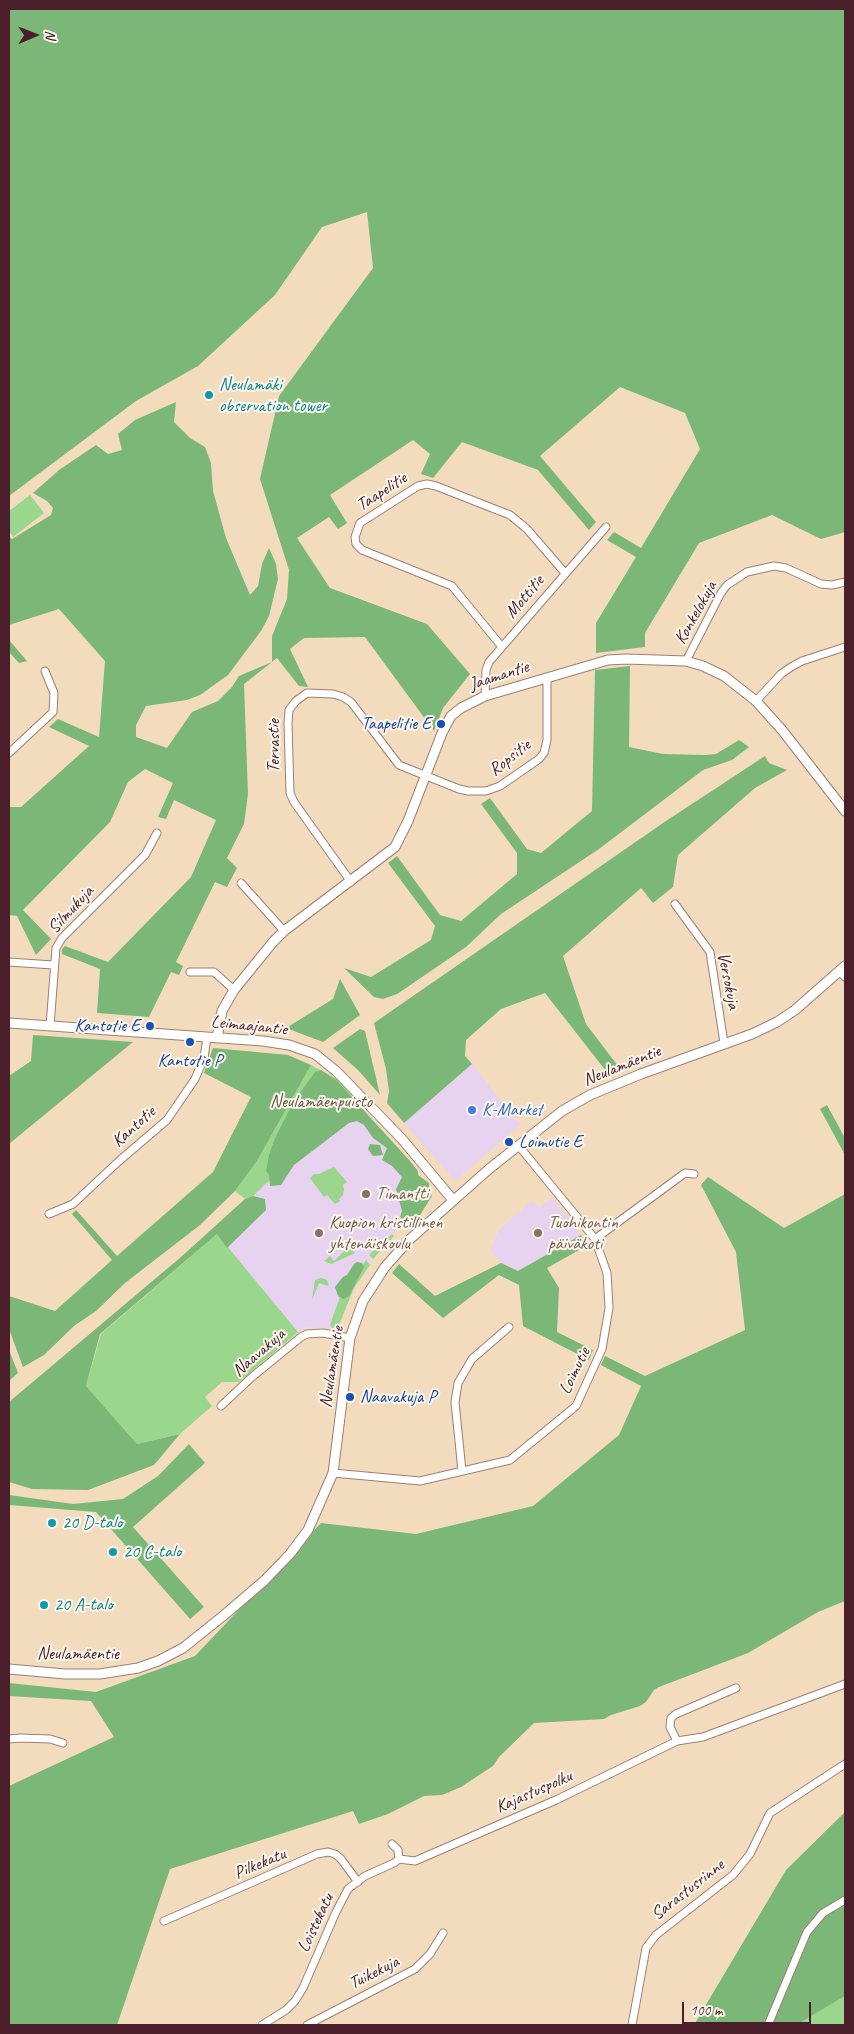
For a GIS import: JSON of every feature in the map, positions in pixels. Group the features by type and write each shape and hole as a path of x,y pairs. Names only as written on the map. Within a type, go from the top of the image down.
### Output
{"street":[{"name":"Taapelitie","path":"502,647 452,586 362,550 356,544 355,537 360,523 418,486 427,484 436,486 510,515 527,529 565,573"},
{"name":"Mottitie","path":"485,696 486,670 489,662 606,527"},
{"name":"Konkelokuja","path":"686,661 721,593 727,585 747,572 774,566 786,568 820,584 832,586 845,582"},
{"path":"756,701 791,667 802,661 845,648"},
{"name":"Jaamantie","path":"217,1038 222,1011 234,990 284,930 351,882 395,847 408,821 442,733 451,716 461,708 485,696 608,660 686,661 703,666 724,676 756,701 782,730 845,809"},
{"path":"9,753 53,712 54,693 45,671"},
{"name":"Ropsitie","path":"426,775 460,789 486,791 500,786 539,759 544,753 547,740 547,678"},
{"name":"Tervastie","path":"351,882 294,802 289,781 287,741 289,710 296,701 307,693 333,694 343,697 351,702 399,765 426,775"},
{"name":"Silmukuja","path":"50,1026 56,948 62,938 145,855 157,833"},
{"path":"241,883 284,930"},
{"name":"Versokuja","path":"675,904 710,952 724,1043"},
{"path":"9,962 54,965"},
{"name":"Neulamäentie","path":"9,1669 65,1674 116,1672 138,1668 158,1661 183,1648 264,1581 290,1554 308,1530 333,1472 350,1338 363,1301 385,1267 409,1240 452,1200 562,1111 590,1095 752,1034 777,1022 795,1010 843,971"},
{"path":"190,972 214,972 234,990"},
{"name":"Leimaajantie","path":"9,1023 263,1041 289,1045 315,1054 336,1071 402,1139 452,1200"},
{"name":"Kantotie","path":"49,1214 73,1204 167,1120 195,1079 204,1058 207,1037"},
{"name":"Loimutie","path":"333,1472 420,1481 510,1460 576,1406 602,1349 609,1308 607,1273 595,1239 518,1145"},
{"path":"595,1239 685,1173 694,1174"},
{"path":"462,1471 455,1402 458,1382 472,1359 509,1326"},
{"name":"Naavakuja","path":"221,1406 252,1377 301,1337 307,1334 323,1333 350,1338"},
{"path":"736,1688 676,1714 671,1718 670,1728 677,1741 703,1737 845,1684"},
{"path":"9,1739 50,1739 63,1743"},
{"name":"Kajastuspolku","path":"399,1859 415,1861 556,1800 677,1741"},
{"name":"Sarastusrinne","path":"632,2025 646,1948 656,1935 733,1875 750,1854 770,1812 845,1764"},
{"path":"392,1844 398,1850 399,1859"},
{"name":"Pilkekatu","path":"164,1921 317,1854 328,1852 335,1854 358,1882"},
{"name":"Loistekatu","path":"262,2025 286,2010 295,2001 303,1988 348,1889 365,1876 399,1859"},
{"path":"768,2025 807,1932 823,1913 845,1900"},
{"name":"Tuikekuja","path":"307,2025 415,1969 430,1954 443,1933"}],"shaded area":[{"path":"472,1064 520,1125 455,1181 404,1123"},
{"name":"Kuopion kristillinen yhtenäiskoulu","path":"361,1106 413,1168 409,1217 378,1250 353,1288 338,1329 307,1327 298,1332 227,1248 266,1210 265,1199 253,1196 328,1131"},
{"name":"Tuohikontin päiväkoti","path":"552,1197 581,1235 518,1271 501,1263 490,1250 499,1230 532,1201 539,1208"}],"green space":[{"path":"9,9 845,9 845,532 821,539 772,515 699,543 645,633 645,647 596,653 596,623 636,557 607,540 614,532 641,548 700,449 685,413 620,387 540,456 596,522 589,530 538,470 462,442 433,478 421,474 430,454 413,440 330,495 347,523 338,529 329,517 297,538 330,588 427,624 470,674 443,708 434,731 365,637 304,638 290,649 308,687 299,686 277,658 272,662 272,636 287,599 289,570 260,479 279,396 373,268 367,212 322,227 275,295 198,366 136,401 9,496"},
{"path":"176,402 174,422 190,438 205,447 211,463 213,491 226,538 250,595 258,586 262,564 269,548 276,564 278,579 269,616 261,631 228,675 200,695 187,700 146,706 136,725 136,737 167,748 192,712 218,701 232,687 239,676 272,662 244,684 248,794 244,824 227,858 237,868 227,887 215,882 176,962 183,966 179,975 171,972 149,1017 97,1013 100,969 62,954 62,949 65,946 108,962 191,877 216,820 174,800 166,819 158,817 173,783 145,769 128,782 110,822 23,910 51,939 36,955 17,916 9,915 9,807 21,807 89,746 49,727 58,719 99,737 105,661 59,609 9,625 9,537 12,539 51,515 53,508 47,501 33,493 59,470 96,445 108,454 122,450 118,434 135,420"},
{"path":"30,495 44,513 13,537 9,531 9,511"},
{"path":"9,640 27,661 19,663 9,652"},
{"path":"630,666 629,747 663,754 705,755 716,754 739,740 749,747 732,760 703,770 599,849 501,914 466,947 397,994 383,999 374,997 344,968 371,977 431,940 435,926 388,863 397,856 440,915 461,921 517,874 517,853 481,804 490,798 527,849 541,853 592,811 595,670"},
{"path":"765,756 769,763 787,770 755,788 678,855 673,887 653,903 641,888 563,956 586,1024 618,1066 606,1071 545,993 501,1009 466,1040 465,1056 472,1064 404,1123 387,1103 389,1091 386,1069 374,1023 663,823"},
{"path":"340,979 360,1015 323,1042 286,1028 333,999"},
{"path":"360,1029 365,1031 380,1095 358,1070 333,1048"},
{"path":"33,1035 133,1042 9,1144 9,1076 31,1061"},
{"path":"213,1048 288,1055 311,1065 257,1161 235,1191 200,1225 125,1283 96,1311 74,1326 44,1355 23,1367 9,1329 9,1296 55,1311 112,1260 72,1214 76,1210 117,1256 213,1172 251,1097 204,1073"},
{"name":"Neulamäenpuisto","path":"311,1065 337,1079 361,1106 328,1131 253,1196 245,1199 235,1191 257,1161"},
{"path":"321,1070 337,1081 410,1161 418,1171 418,1175 429,1183 429,1191 432,1196 420,1215 407,1222 400,1217 402,1211 396,1189 402,1177 392,1166 382,1160 387,1148 373,1138 364,1125 357,1121 349,1123 294,1165 281,1185 270,1186 269,1175 266,1171 275,1138 294,1101 315,1072"},
{"path":"827,1105 845,1138 845,1155 820,1109"},
{"path":"370,1144 380,1145 383,1155 373,1156 368,1149"},
{"path":"334,1167 347,1182 343,1185 343,1195 339,1199 340,1201 335,1204 327,1195 324,1197 310,1178 314,1174 319,1174"},
{"path":"708,1177 784,1228 845,1194 845,1601 818,1612 748,1653 659,1687 640,1706 604,1719 534,1723 499,1757 493,1766 461,1787 442,1795 424,1796 388,1814 359,1824 353,1811 170,1869 117,2025 9,2025 9,1786 114,1737 91,1701 9,1696 9,1683 96,1692 195,1656 321,1523 416,1534 533,1506 619,1435 641,1386 601,1365 605,1356 645,1376 745,1330 736,1252 701,1185"},
{"path":"253,1196 265,1199 266,1210 227,1248 217,1234 100,1334 86,1386 137,1444 180,1434 154,1465 88,1490 32,1489 9,1482 9,1402 181,1257 245,1199"},
{"path":"217,1234 298,1332 239,1382 222,1382 205,1397 212,1406 180,1434 137,1444 86,1386 101,1334"},
{"path":"392,1234 394,1236 373,1259 369,1255"},
{"path":"581,1235 588,1245 547,1268 559,1288 557,1332 593,1350 589,1360 523,1326 519,1285 499,1275 443,1318 392,1273 399,1264 435,1296 501,1263 518,1271"},
{"path":"349,1246 355,1253 331,1264 324,1261 330,1256 334,1261"},
{"path":"366,1260 370,1265 354,1288 337,1330 334,1330 330,1325 341,1294"},
{"path":"357,1262 362,1263 364,1267 349,1296 343,1299 338,1296 335,1287"},
{"path":"321,1278 327,1280 329,1285 319,1283 312,1300 315,1280"},
{"path":"9,1350 18,1373 9,1381"},
{"path":"189,1444 205,1463 133,1527 204,1607 190,1619 96,1512 9,1505 9,1495 73,1504 123,1499 158,1476"},
{"path":"845,1812 845,1996 796,2025 694,2025 786,1870"},
{"path":"845,1996 845,2025 796,2025 797,2024"}],"place":[{"name":"Neulamäki observation tower","path":"209,395"},
{"name":"Taapelitie E","path":"441,724"},
{"name":"Kantotie E","path":"150,1026"},
{"name":"Kantotie P","path":"190,1042"},
{"name":"K-Market","path":"472,1110"},
{"name":"Loimutie E","path":"509,1142"},
{"name":"Timantti","path":"366,1194"},
{"name":"Kuopion kristillinen yhtenäiskoulu","path":"319,1233"},
{"name":"Tuohikontin päiväkoti","path":"538,1233"},
{"name":"Naavakuja P","path":"350,1397"},
{"name":"20 D-talo","path":"52,1523"},
{"name":"20 C-talo","path":"113,1552"},
{"name":"20 A-talo","path":"44,1605"}]}
